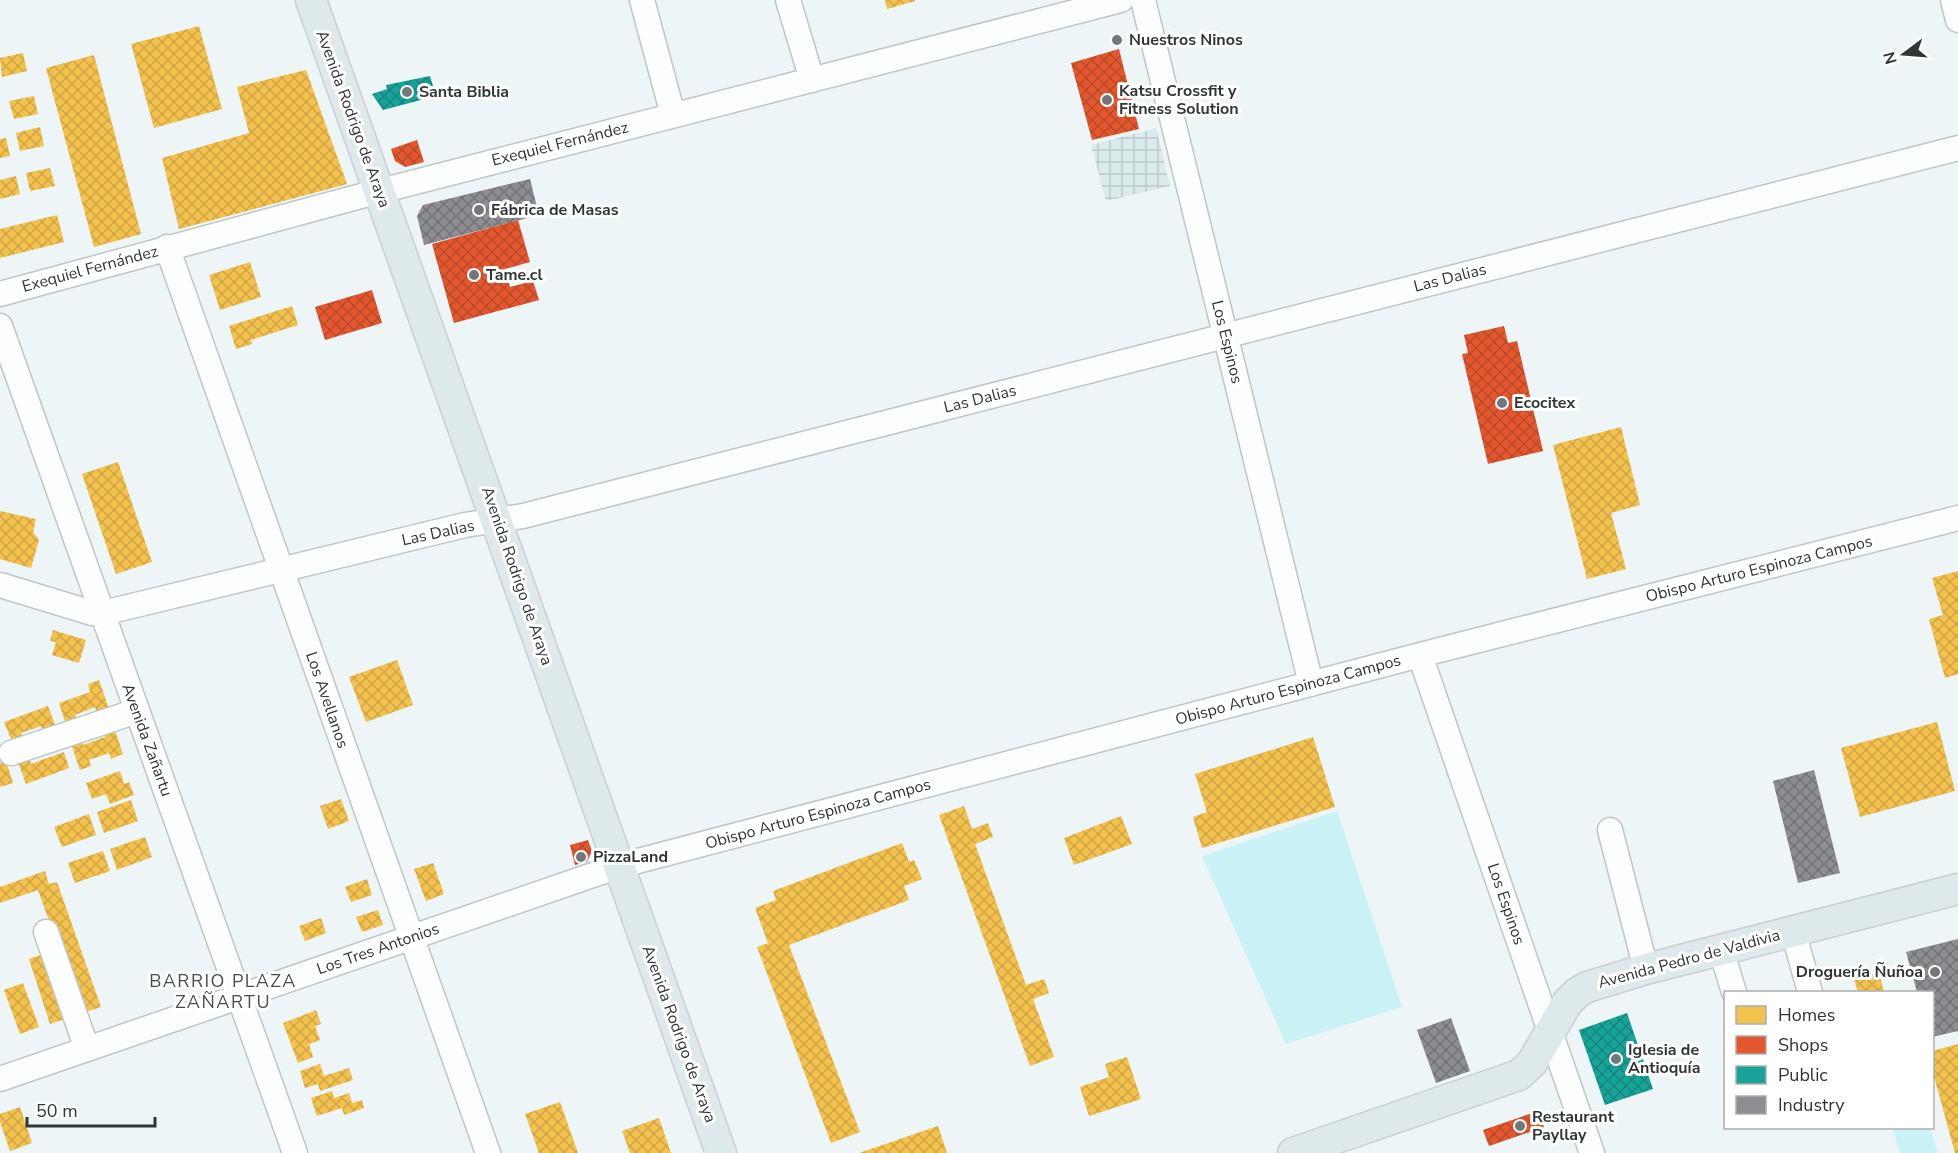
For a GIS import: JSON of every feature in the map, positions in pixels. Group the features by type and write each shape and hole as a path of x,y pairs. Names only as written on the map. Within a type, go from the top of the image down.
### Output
{"main road":[{"name":"Avenida Rodrigo de Araya","path":"311,0 722,1153"},
{"name":"Avenida Pedro de Valdivia","path":"1293,1153 1519,1075 1532,1063 1567,1003 1583,989 1646,969 1958,889"}],"street":[{"path":"642,0 673,115"},
{"path":"788,0 812,80"},
{"name":"Exequiel Fernández","path":"0,294 379,191 1121,0"},
{"name":"Los Espinos","path":"1143,0 1311,684"},
{"path":"1953,0 1958,20"},
{"name":"Las Dalias","path":"0,585 92,613 103,613 465,525 523,516 1958,148"},
{"name":"Los Avellanos","path":"167,248 488,1153"},
{"name":"Avenida Zañartu","path":"0,326 295,1153"},
{"name":"Obispo Arturo Espinoza Campos","path":"619,866 1420,655 1958,518"},
{"name":"Los Espinos","path":"1420,655 1592,1153"},
{"path":"11,753 137,711"},
{"path":"1610,830 1646,969"},
{"name":"Los Tres Antonios","path":"0,1079 619,866"},
{"path":"1794,931 1809,991"},
{"path":"46,932 87,1049"},
{"path":"1721,950 1733,991"}],"shaded area":[{"path":"1156,128 1170,186 1106,201 1091,145"},
{"path":"1337,811 1402,1007 1286,1044 1202,856"},
{"path":"1892,1129 1930,1129 1938,1153 1900,1153"}],"building: Homes":[{"path":"885,0 915,0 915,1 887,9"},
{"path":"199,26 222,109 154,128 131,44"},
{"path":"23,53 27,71 2,77 0,58"},
{"path":"94,55 141,234 94,247 46,68"},
{"path":"306,70 347,184 179,229 162,158 249,133 237,87"},
{"path":"34,96 38,114 14,119 9,101"},
{"path":"40,127 44,146 20,151 16,133"},
{"path":"6,138 10,156 0,158 0,139"},
{"path":"50,168 55,186 30,191 26,173"},
{"path":"16,176 20,194 0,199 0,180"},
{"path":"57,215 64,242 0,258 0,229"},
{"path":"250,262 261,297 220,310 209,275"},
{"path":"292,306 298,325 251,340 252,344 236,349 229,326"},
{"path":"1621,427 1640,505 1611,513 1626,569 1587,579 1553,445"},
{"path":"118,462 152,562 116,574 82,474"},
{"path":"0,511 36,519 33,532 39,540 31,568 0,559"},
{"path":"1958,571 1958,674 1945,678 1929,619 1943,615 1932,578"},
{"path":"53,630 86,640 79,663 52,655 56,642 50,641"},
{"path":"397,660 413,705 366,722 349,677"},
{"path":"99,680 109,709 97,713 95,707 75,715 77,721 66,725 59,703 90,692 88,684"},
{"path":"48,706 56,727 43,732 41,726 21,733 23,740 13,744 4,722"},
{"path":"1937,722 1955,791 1860,817 1841,748"},
{"path":"113,725 123,754 111,759 109,753 89,760 91,766 80,770 70,741 80,737 83,745 105,737 102,729"},
{"path":"1313,737 1335,807 1202,848 1193,817 1207,812 1195,774"},
{"path":"64,752 69,768 26,784 18,762 29,758 31,764"},
{"path":"6,761 13,783 0,787 0,763"},
{"path":"120,771 124,784 129,782 134,795 110,804 106,794 92,799 86,783"},
{"path":"341,799 349,821 328,829 320,806"},
{"path":"131,800 138,821 104,833 97,812"},
{"path":"964,806 972,829 988,823 993,837 975,844 1026,985 1044,979 1049,993 1033,999 1054,1057 1030,1066 939,815"},
{"path":"89,814 96,835 62,847 54,827"},
{"path":"1121,816 1132,844 1074,865 1064,838"},
{"path":"145,837 152,857 117,870 110,849"},
{"path":"902,843 909,862 914,860 922,879 904,886 909,900 789,945 860,1132 831,1143 757,947 768,943 755,908 776,900 773,891"},
{"path":"103,851 110,871 75,883 68,863"},
{"path":"433,863 444,894 426,901 414,869"},
{"path":"45,871 49,884 57,882 101,1007 82,1013 38,890 0,903 0,887"},
{"path":"367,879 372,895 351,902 345,887"},
{"path":"378,910 383,925 362,932 356,917"},
{"path":"321,918 326,933 305,941 299,926"},
{"path":"46,953 68,1018 50,1024 29,959"},
{"path":"1879,973 1884,991 1858,991 1854,979"},
{"path":"23,983 39,1027 20,1034 4,990"},
{"path":"316,1010 321,1024 315,1026 320,1040 309,1044 313,1057 298,1063 283,1023"},
{"path":"1958,1044 1958,1153 1955,1153 1934,1076 1934,1050"},
{"path":"1127,1057 1141,1099 1089,1116 1080,1087 1109,1077 1105,1064"},
{"path":"320,1064 324,1076 349,1068 353,1080 320,1091 318,1084 305,1088 300,1071"},
{"path":"332,1091 334,1098 349,1093 352,1103 362,1100 364,1108 344,1115 342,1108 317,1116 311,1098"},
{"path":"560,1102 578,1153 539,1153 525,1114"},
{"path":"20,1107 32,1143 10,1151 0,1122 0,1114"},
{"path":"659,1118 671,1153 630,1153 622,1131"},
{"path":"938,1126 947,1153 859,1153"}],"building: Shops":[{"name":"Katsu Crossfit y Fitness Solution","path":"1119,49 1139,129 1092,140 1071,63"},
{"path":"417,140 424,162 405,167 395,161 391,149"},
{"name":"Tame.cl","path":"518,220 530,262 505,269 510,287 533,281 539,300 454,323 432,244"},
{"path":"372,290 382,323 325,340 315,307"},
{"name":"Ecocitex","path":"1504,326 1508,343 1517,341 1543,451 1488,464 1462,354 1468,353 1464,335"},
{"name":"PizzaLand","path":"588,840 592,851 587,862 575,865 570,845"},
{"name":"Restaurant Payllay","path":"1538,1111 1544,1127 1489,1146 1483,1130"}],"building: Public":[{"name":"Santa Biblia","path":"430,76 436,96 383,110 372,94 387,89 386,85"},
{"name":"Iglesia de Antioquía","path":"1627,1013 1653,1089 1605,1105 1579,1030"}],"building: Industry":[{"name":"Fábrica de Masas","path":"530,179 539,215 424,245 417,216 423,205"},
{"path":"1814,770 1840,873 1798,883 1773,781"},
{"name":"Droguería Ñuñoa","path":"1958,939 1958,1031 1934,1037 1934,991 1917,991 1906,952"},
{"path":"1451,1018 1470,1071 1436,1083 1417,1030"}],"place":[{"name":"Nuestros Ninos","path":"1117,40"},
{"name":"Santa Biblia","path":"407,92"},
{"name":"Katsu Crossfit y Fitness Solution","path":"1107,100"},
{"name":"Fábrica de Masas","path":"479,210"},
{"name":"Tame.cl","path":"474,275"},
{"name":"Ecocitex","path":"1502,403"},
{"name":"PizzaLand","path":"581,857"},
{"name":"Droguería Ñuñoa","path":"1935,972"},
{"name":"Iglesia de Antioquía","path":"1616,1059"},
{"name":"Restaurant Payllay","path":"1520,1126"}],"district":[{"name":"BARRIO PLAZA ZAÑARTU","path":"223,991"}]}
